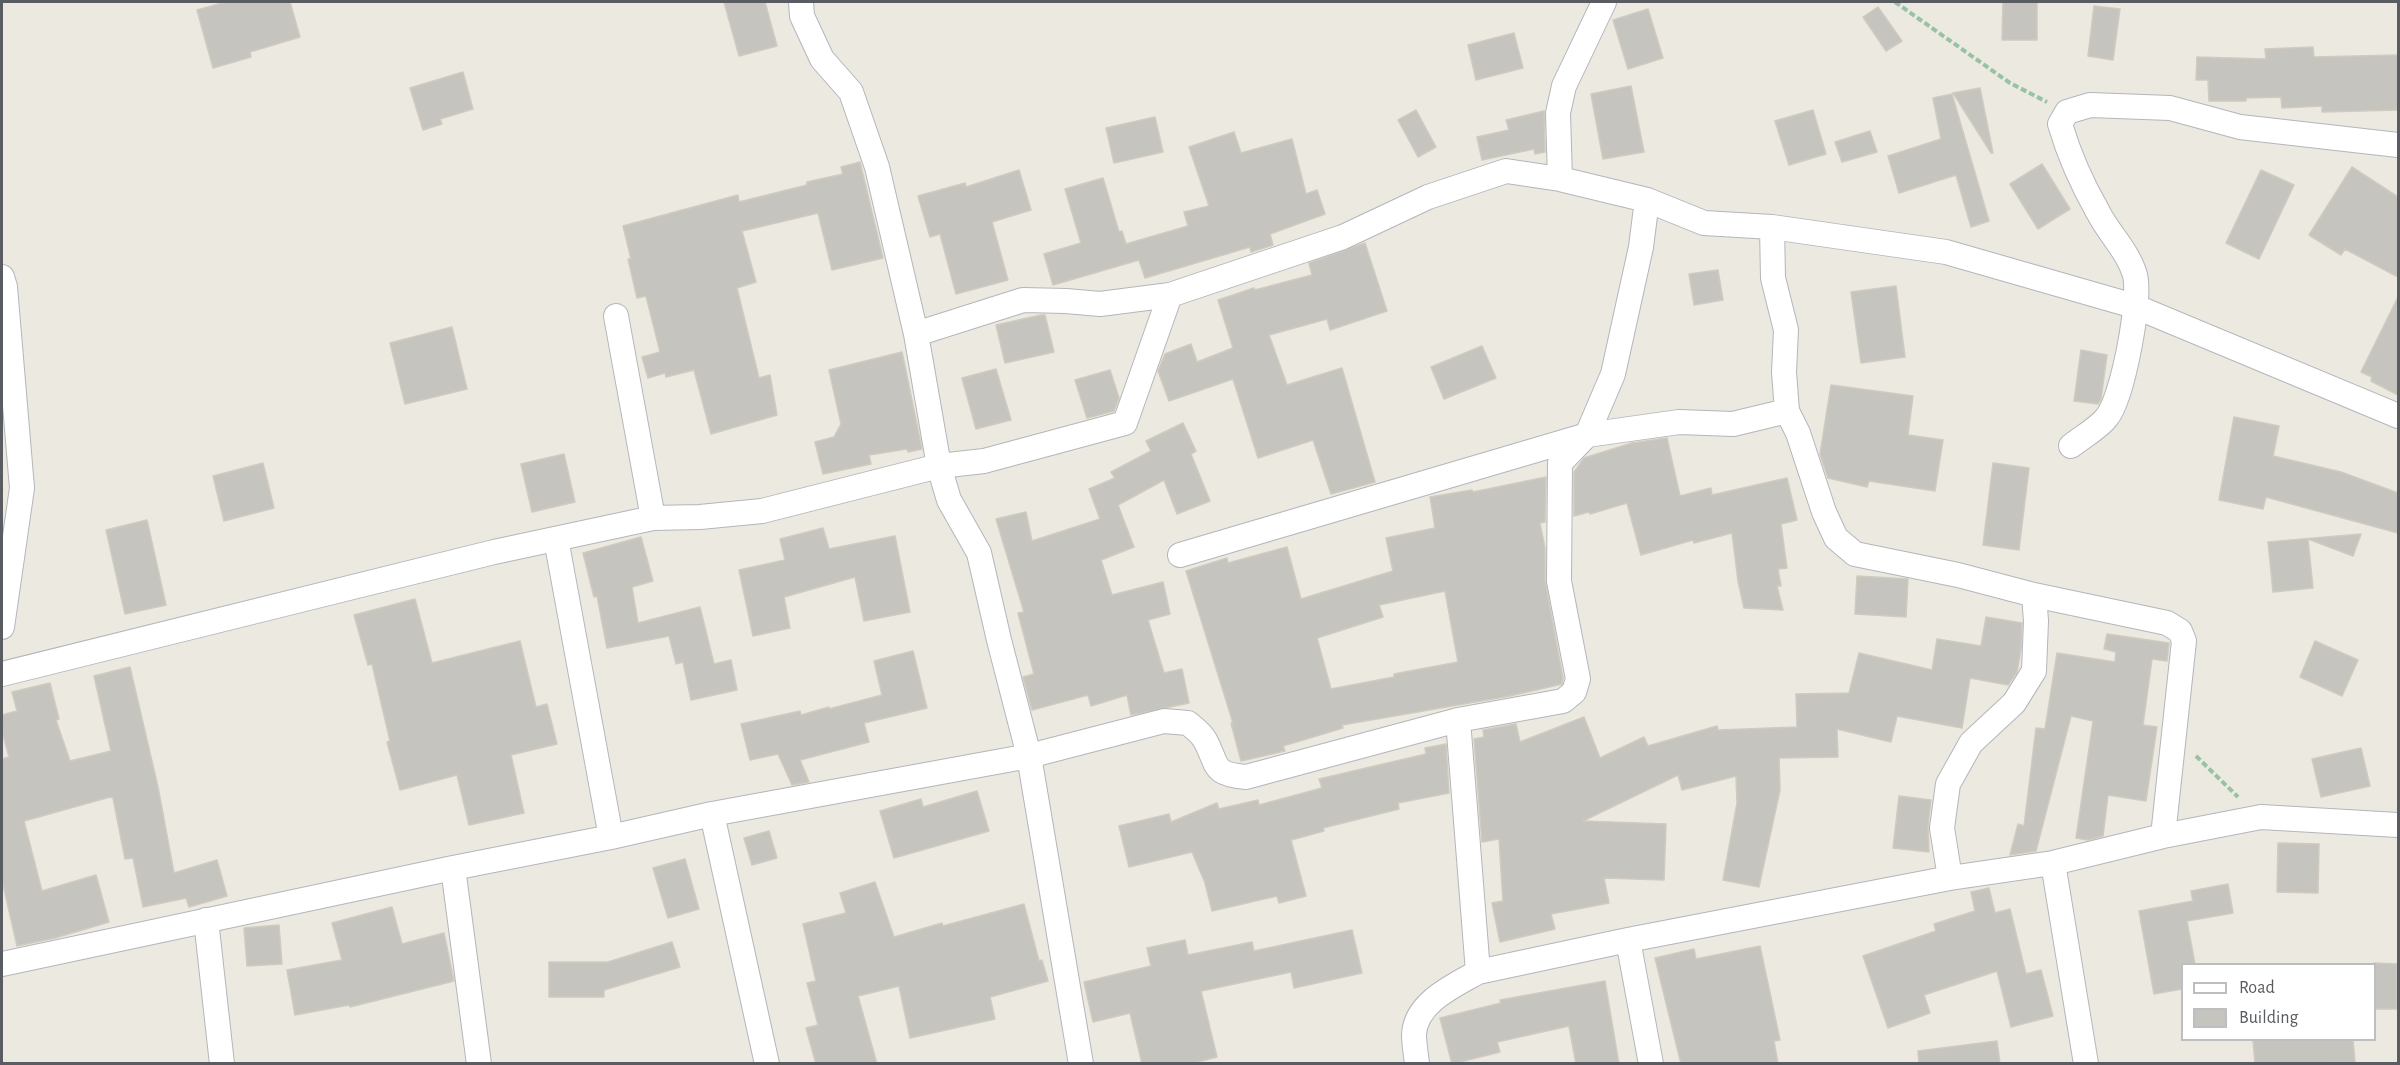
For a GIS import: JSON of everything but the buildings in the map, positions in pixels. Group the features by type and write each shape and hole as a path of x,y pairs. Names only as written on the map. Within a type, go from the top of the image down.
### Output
{"street":[{"path":"801,2 802,16 822,59 850,92 877,167 916,334 939,466 949,500 979,553 1029,756 1081,1064"},
{"path":"1560,180 1558,113 1564,86 1604,2"},
{"path":"2071,446 2107,417 2125,373 2134,306 2135,276 2126,253 2098,214 2068,152 2060,124 2067,112 2090,105 2169,108 2240,127 2398,145"},
{"path":"916,334 1023,300 1100,304 1170,295 1343,237 1428,197 1506,171 1560,180 1647,200 1704,223 1772,227 1946,252 2134,306 2245,350 2398,416"},
{"path":"2,964 453,868 612,837 712,814 1029,756 1164,721 1188,723 1204,738 1214,763 1227,775 1246,777 1458,720 1563,701 1574,692 1578,679 1559,581 1560,463 1587,435 1613,374 1641,247 1647,200"},
{"path":"1772,227 1773,278 1786,330 1784,372 1787,411 1798,433 1824,512 1836,538 1855,554 2167,623 2180,630 2184,641 2163,836"},
{"path":"2,277 5,287 22,488 2,627"},
{"path":"2,674 494,552 653,518 700,517 762,511 939,466 984,461 1125,423 1170,295"},
{"path":"616,316 653,518"},
{"path":"1180,555 1587,435 1679,422 1733,424 1787,411"},
{"path":"556,539 612,837"},
{"path":"1950,878 1942,828 1948,784 1971,743 2014,703 2034,671 2036,621 2034,595"},
{"path":"1458,720 1478,972"},
{"path":"712,814 767,1064"},
{"path":"1417,1064 1414,1034 1420,1012 1450,988 1478,972 1628,940 1950,878 2053,863 2163,836 2261,817 2398,825"},
{"path":"2053,863 2086,1064"},
{"path":"453,868 479,1064"},
{"path":"206,920 222,1064"},
{"path":"1628,940 1651,1064"}],"path":[{"path":"1895,2 2010,83 2067,112"},
{"path":"2174,733 2210,772 2261,817"}]}
